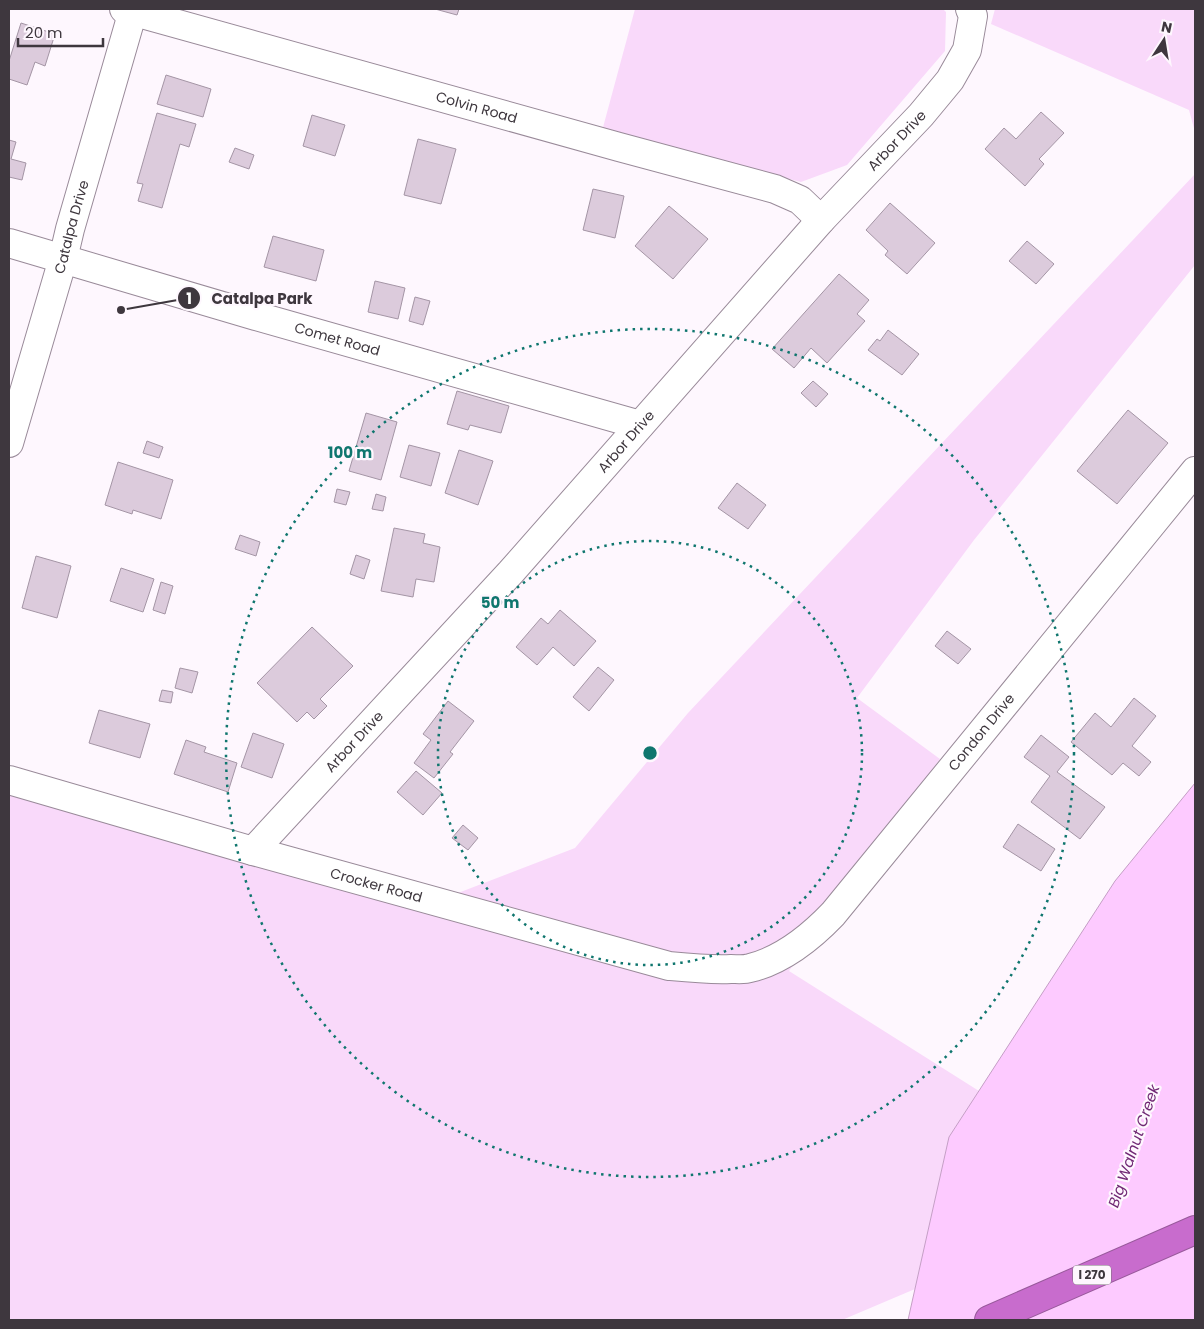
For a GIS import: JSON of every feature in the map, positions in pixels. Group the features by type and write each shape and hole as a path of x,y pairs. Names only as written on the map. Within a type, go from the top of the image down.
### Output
{"highway":[{"name":"I 270","path":"989,1320 1195,1230"}],"street":[{"name":"Colvin Road","path":"128,10 619,148 775,189 800,200 822,220"},
{"name":"Catalpa Drive","path":"9,442 63,259 128,10"},
{"name":"Arbor Drive","path":"253,851 512,572 822,220 921,116 950,80 967,50 972,12"},
{"name":"Comet Road","path":"9,243 256,316 640,425"},
{"name":"Condon Drive","path":"749,968 773,960 796,948 834,914 961,755 1085,607 1195,471"},
{"name":"Crocker Road","path":"9,780 253,851 669,966 709,970 749,968"}],"shaded area":[{"path":"635,9 943,9 946,12 945,51 847,165 801,182 602,131"},
{"path":"995,9 1195,9 1195,132 1189,110 991,24"},
{"path":"1195,174 1195,265 974,540 857,698 940,759 789,971 979,1091 949,1137 915,1289 842,1320 9,1320 9,771 458,893 575,848 688,713"}],"water":[{"name":"Big Walnut Creek","path":"1195,783 1195,1320 908,1320 949,1137 1115,881"}],"building":[{"path":"435,9 459,9 457,15"},
{"path":"21,23 55,34 45,66 35,62 27,85 9,79 9,61"},
{"path":"166,75 211,89 203,117 157,104"},
{"path":"1041,112 1064,133 1039,159 1044,164 1025,186 985,149 1004,128 1016,139"},
{"path":"157,113 196,124 189,147 180,144 162,208 138,201 143,184 137,183"},
{"path":"312,115 345,125 335,156 303,146"},
{"path":"418,139 456,149 441,204 404,195"},
{"path":"9,140 16,142 11,159 26,163 22,180 9,177"},
{"path":"235,148 254,155 249,169 229,162"},
{"path":"593,189 624,196 615,238 583,230"},
{"path":"890,203 935,243 907,274 885,255 888,251 866,230"},
{"path":"669,206 708,239 673,279 635,246"},
{"path":"273,236 324,250 316,281 264,267"},
{"path":"1027,241 1054,264 1036,284 1009,261"},
{"path":"839,274 869,300 857,314 865,321 827,363 811,348 794,368 772,349"},
{"path":"375,281 405,288 398,319 368,312"},
{"path":"415,297 430,301 423,325 409,321"},
{"path":"888,330 919,354 902,375 868,350 877,339 880,341"},
{"path":"813,381 828,394 816,407 801,393"},
{"path":"457,391 509,406 501,433 470,425 468,430 447,424"},
{"path":"1128,410 1168,443 1117,504 1077,471"},
{"path":"366,413 397,422 381,480 349,471"},
{"path":"147,441 163,447 159,458 143,453"},
{"path":"409,445 440,453 431,486 400,477"},
{"path":"459,450 493,461 478,505 445,493"},
{"path":"118,462 173,480 161,519 133,510 132,514 105,505"},
{"path":"737,483 766,505 748,529 718,508"},
{"path":"337,489 350,492 346,505 334,502"},
{"path":"376,494 386,497 383,511 372,509"},
{"path":"394,528 425,534 423,543 440,547 434,582 416,579 413,597 381,591"},
{"path":"240,535 260,542 256,556 235,549"},
{"path":"356,555 370,560 364,579 350,574"},
{"path":"36,556 71,566 57,618 22,608"},
{"path":"121,568 154,579 143,612 110,601"},
{"path":"161,582 173,586 165,614 153,610"},
{"path":"560,610 596,641 574,666 553,647 537,665 516,647 541,618 548,624"},
{"path":"312,627 353,666 320,699 327,706 314,719 307,712 297,722 257,683"},
{"path":"947,631 971,649 958,664 935,646"},
{"path":"598,667 614,680 589,711 573,697"},
{"path":"180,668 198,672 192,693 175,688"},
{"path":"162,690 173,692 171,703 159,701"},
{"path":"1134,698 1156,716 1132,746 1151,762 1139,776 1123,763 1112,775 1071,742 1095,713 1111,727"},
{"path":"448,701 474,721 450,752 453,754 434,778 414,763 431,740 423,734"},
{"path":"99,710 150,724 140,758 89,743"},
{"path":"253,733 284,744 272,778 241,767"},
{"path":"1041,735 1069,757 1057,772 1105,807 1080,839 1031,802 1050,776 1024,757"},
{"path":"186,740 206,747 204,752 237,763 228,792 174,774"},
{"path":"416,771 442,793 423,815 397,792"},
{"path":"1018,824 1055,849 1041,871 1003,847"},
{"path":"463,825 478,838 468,850 452,838"}],"place":[{"name":"Catalpa Park","path":"121,310"}]}
